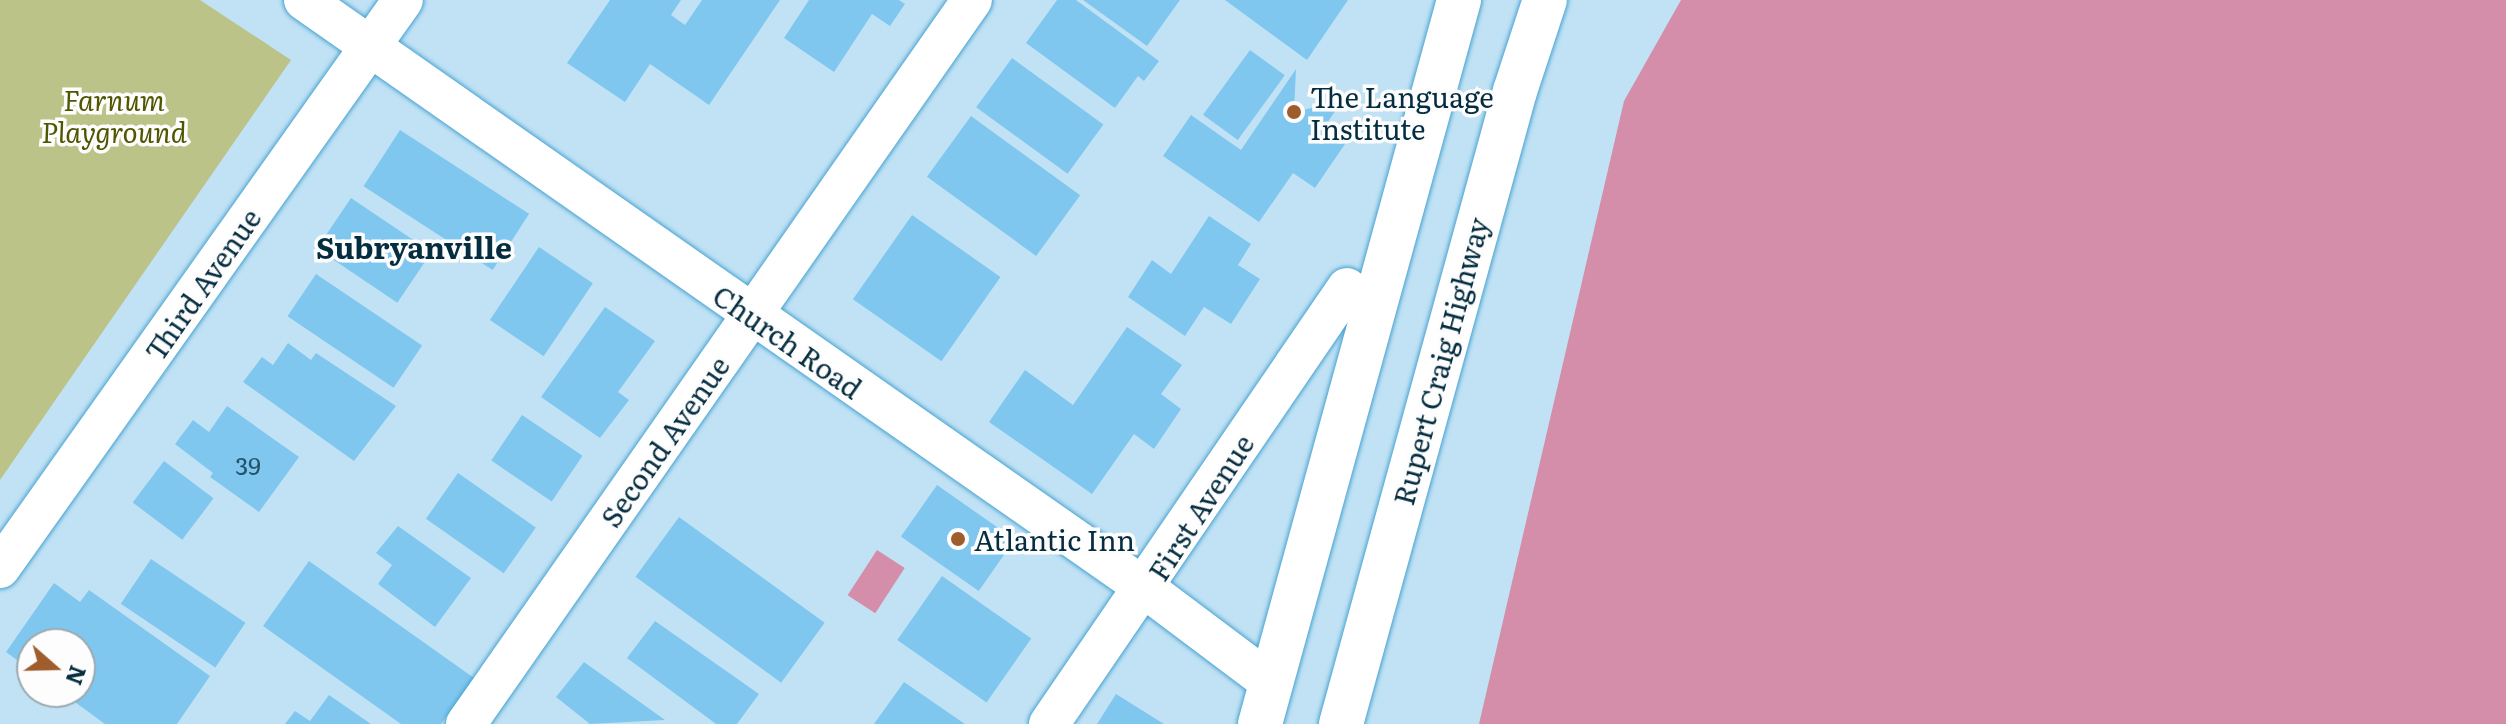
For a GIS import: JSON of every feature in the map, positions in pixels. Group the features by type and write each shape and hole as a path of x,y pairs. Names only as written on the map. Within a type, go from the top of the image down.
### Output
{"main road":[{"path":"1260,724 1459,0"},
{"name":"Rupert Craig Highway","path":"1341,724 1515,91 1545,0"}],"street":[{"name":"Church Road","path":"304,0 751,316 1146,589 1271,683"},
{"name":"Third Avenue","path":"0,568 403,0"},
{"name":"Second Avenue","path":"466,724 972,0"},
{"name":"First Avenue","path":"1049,724 1146,589 1347,288"}],"green space":[{"name":"Farnum Playground","path":"0,0 200,0 291,60 0,480"}],"shaded area":[{"path":"1681,0 2506,0 2506,724 1479,724 1624,101"},
{"path":"877,550 905,568 875,613 848,595"}],"building":[{"path":"610,0 681,0 671,15 685,25 702,0 780,0 709,105 650,64 625,102 567,63"},
{"path":"809,0 899,0 905,4 890,26 872,14 834,72 784,38"},
{"path":"1057,0 1076,0 1159,61 1144,81 1138,76 1115,108 1026,43"},
{"path":"1083,0 1180,0 1147,46"},
{"path":"1225,0 1348,0 1307,60"},
{"path":"1250,50 1285,75 1238,140 1203,115"},
{"path":"1012,58 1103,124 1068,174 976,107"},
{"path":"1296,69 1294,112 1342,101 1325,126 1347,141 1315,188 1293,173 1259,222 1163,156 1191,115 1241,150"},
{"path":"971,116 1080,195 1036,256 927,177"},
{"path":"400,130 529,214 493,270 364,186"},
{"path":"351,198 431,252 397,303 317,249"},
{"path":"912,215 1000,277 941,361 853,299"},
{"path":"1209,216 1251,244 1238,265 1260,279 1231,324 1204,307 1185,336 1128,297 1152,260 1171,274"},
{"path":"539,247 593,283 544,356 490,320"},
{"path":"316,274 422,346 394,388 287,316"},
{"path":"605,307 655,341 618,392 629,400 600,438 541,397"},
{"path":"1127,327 1182,365 1161,394 1181,409 1154,449 1134,434 1092,494 989,422 1025,370 1073,405"},
{"path":"288,343 311,360 316,353 396,406 354,461 243,382 262,357 273,365"},
{"path":"227,406 299,457 259,512 210,477 213,473 175,444 193,420 209,432"},
{"path":"522,415 583,456 552,501 491,461"},
{"path":"164,461 214,498 182,540 133,503"},
{"path":"458,473 536,527 504,573 426,519"},
{"name":"Atlantic Inn","path":"937,485 1015,539 979,591 901,537"},
{"path":"679,517 825,623 781,683 636,577"},
{"path":"398,526 471,578 435,627 378,584 392,565 376,553"},
{"path":"151,559 246,623 215,668 121,604"},
{"path":"309,561 474,678 441,724 401,724 263,626"},
{"path":"942,576 1031,639 987,702 897,640"},
{"path":"54,583 80,602 89,590 210,676 177,724 105,724 83,708 96,708 96,628 23,628"},
{"path":"655,621 759,694 737,724 716,724 627,658"},
{"path":"16,638 16,659 6,652"},
{"path":"584,662 665,720 590,724 556,697"},
{"path":"904,682 965,724 874,724"},
{"path":"1116,694 1164,724 1097,724"},
{"path":"329,695 371,724 285,724 295,711 310,721"}],"place":[{"name":"The Language Institute","path":"1294,112"},
{"name":"Atlantic Inn","path":"958,539"}],"district":[{"name":"Subryanville","path":"414,246"}]}
